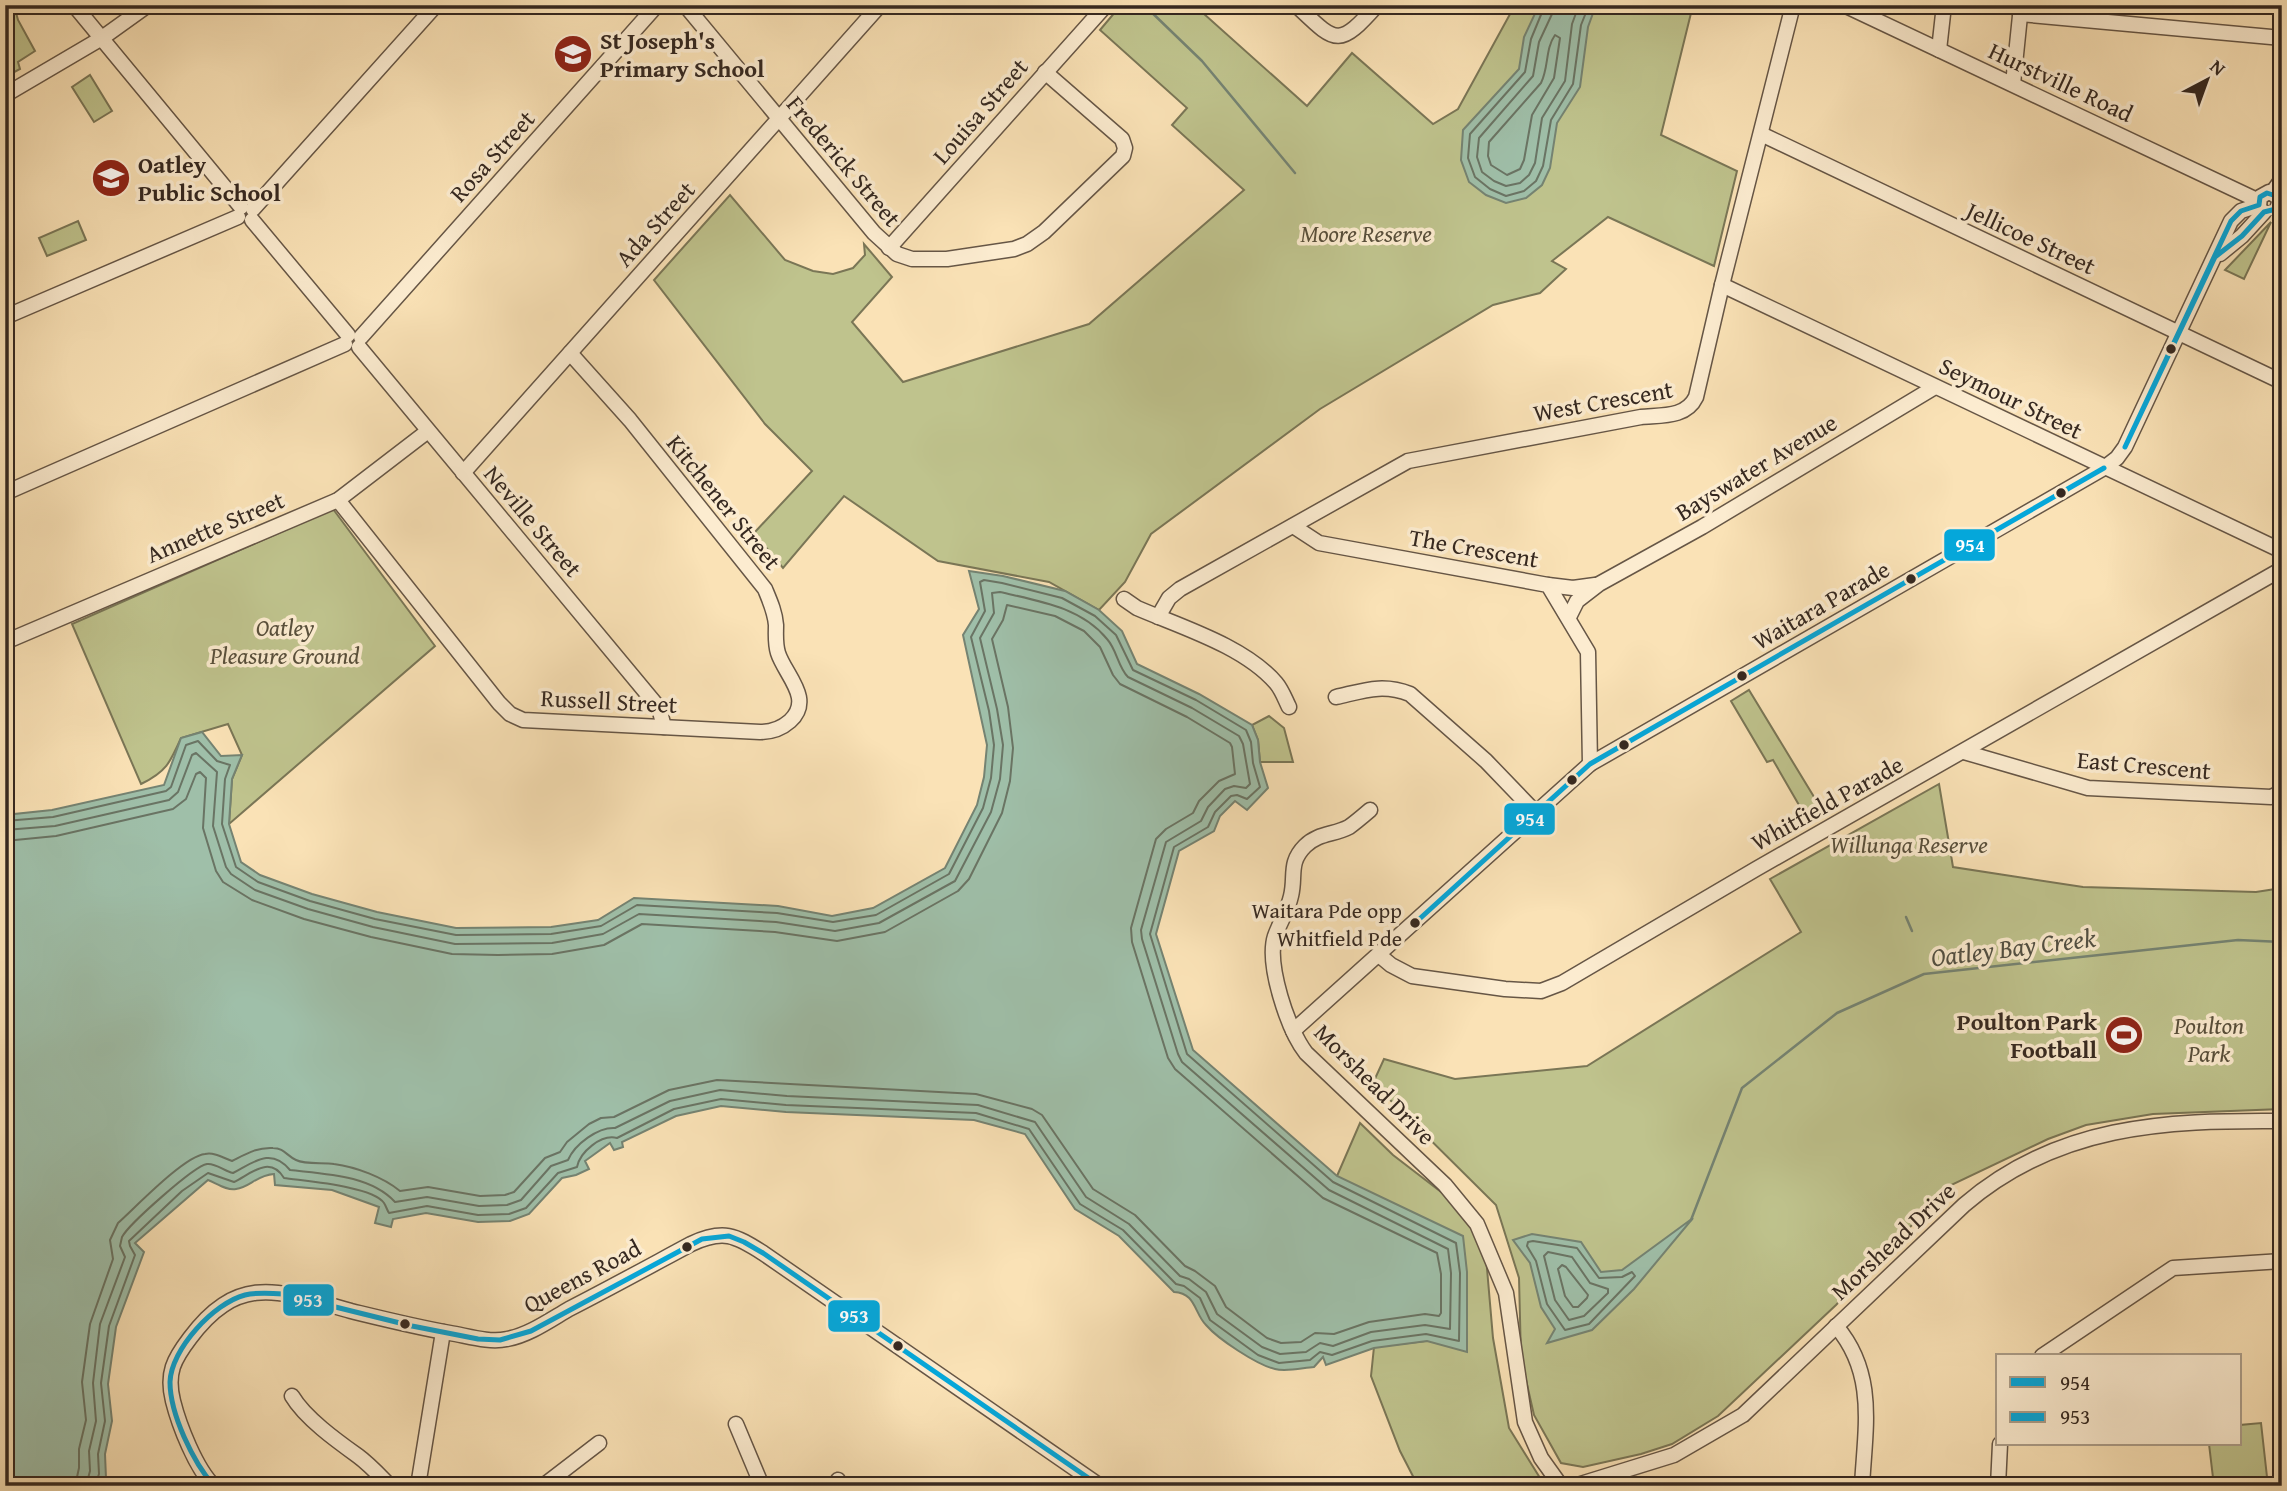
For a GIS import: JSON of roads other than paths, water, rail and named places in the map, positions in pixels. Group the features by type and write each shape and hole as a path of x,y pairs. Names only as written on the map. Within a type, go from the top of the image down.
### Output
{"street":[{"name":"Neville Street","path":"74,5 659,708 664,727"},
{"path":"5,95 102,38 148,5"},
{"path":"5,317 246,213 436,5"},
{"name":"Rosa Street","path":"5,493 353,341 657,5"},
{"name":"Frederick Street","path":"685,5 889,248"},
{"name":"Ada Street","path":"463,473 880,5"},
{"name":"Louisa Street","path":"889,248 1106,5"},
{"path":"1296,5 1326,33 1339,37 1353,31 1377,5"},
{"name":"West Crescent","path":"1158,617 1169,598 1180,589 1408,461 1687,410 1696,397 1793,5"},
{"name":"Hurstville Road","path":"1844,5 2268,208"},
{"path":"1939,50 1944,5"},
{"path":"2013,85 2020,9 2282,38"},
{"path":"889,248 907,258 947,259 1021,247 1050,227 1120,159 1126,150 1122,139 1045,72"},
{"name":"Jellicoe Street","path":"1761,134 2282,382"},
{"path":"2231,221 2241,211 2268,208 2262,194 2272,193 2282,179"},
{"name":"Waitara Parade","path":"1293,1031 1590,764 2104,468 2117,458 2125,447 2215,257 2231,221 2236,191"},
{"name":"Waitara Parade","path":"2215,257 2242,236 2268,208"},
{"name":"Seymour Street","path":"1722,285 2282,551"},
{"name":"Kitchener Street","path":"570,353 622,410 759,579 774,612 777,651 796,687 800,702"},
{"name":"Bayswater Avenue","path":"1569,617 1577,601 1599,584 1702,527 1935,387"},
{"name":"Annette Street","path":"5,642 338,500 428,431"},
{"name":"Russell Street","path":"338,500 499,703 510,714 523,720 768,732 795,716 800,702"},
{"name":"The Crescent","path":"1293,526 1319,543 1548,585 1586,646 1589,657 1590,764"},
{"name":"Whitfield Parade","path":"1379,955 1412,976 1505,989 1541,991 1562,983 1756,869 2282,569"},
{"name":"Bayswater Avenue","path":"1548,585 1573,588 1599,584"},
{"path":"1124,598 1137,608 1229,648 1254,664 1278,685 1290,707"},
{"path":"1335,697 1377,688 1394,688 1410,694 1486,761 1536,813"},
{"name":"East Crescent","path":"1964,752 2088,788 2271,797 2282,792"},
{"name":"Morshead Drive","path":"1370,810 1348,828 1319,836 1305,846 1293,863 1293,891 1275,937 1274,951 1274,964 1284,1004 1297,1041 1312,1059 1445,1185 1477,1224 1506,1293 1525,1422 1541,1458 1561,1486"},
{"name":"Morshead Drive","path":"1574,1486 1674,1455 1743,1415 1978,1192 2038,1155 2121,1130 2282,1121"},
{"name":"Queens Road","path":"214,1486 201,1472 174,1405 171,1369 178,1354 203,1321 222,1305 256,1292 282,1292 443,1332 478,1338 508,1339 540,1326 710,1236 734,1236 763,1253 1100,1486"},
{"path":"2045,1354 2173,1268 2282,1261"},
{"path":"1836,1326 1854,1352 1864,1382 1866,1401 1862,1486"},
{"path":"418,1486 443,1332"},
{"path":"292,1396 343,1447 358,1456 390,1486"},
{"path":"736,1424 762,1486"},
{"path":"543,1486 599,1443"},
{"path":"1998,1486 2000,1446"}],"water":[{"path":"1539,5 1596,5 1588,27 1580,87 1557,123 1550,168 1542,185 1526,198 1506,203 1486,195 1469,182 1461,160 1463,130 1519,69 1524,37"},
{"path":"969,571 1065,591 1099,610 1122,631 1137,664 1199,694 1252,725 1258,740 1260,762 1268,788 1247,810 1235,801 1220,816 1214,831 1179,851 1156,934 1193,1050 1337,1176 1463,1236 1467,1272 1467,1352 1427,1341 1374,1348 1326,1365 1323,1357 1314,1367 1284,1370 1267,1367 1219,1337 1202,1320 1187,1296 1174,1292 1119,1236 1075,1209 1025,1134 974,1120 786,1112 721,1106 676,1116 622,1142 623,1147 614,1150 610,1143 585,1161 589,1169 562,1178 529,1214 510,1221 478,1222 426,1213 393,1219 391,1227 375,1223 379,1207 332,1190 275,1185 274,1174 263,1176 236,1189 225,1188 208,1180 135,1243 144,1252 116,1327 108,1384 112,1421 105,1454 106,1478 101,1483 102,1486 5,1486 5,815 52,810 164,785 181,738 202,732 221,756 242,755 232,779 229,824 241,862 260,875 312,894 377,912 456,928 551,927 598,920 634,898 778,906 832,916 873,908 945,868 977,805 984,777 987,745 963,635 979,609"},
{"path":"1693,1218 1634,1289 1592,1330 1547,1343 1555,1329 1541,1307 1530,1263 1513,1240 1532,1234 1581,1242 1601,1272 1622,1270"}],"waterway":[{"path":"1144,5 1202,61 1295,173"},
{"path":"1906,917 1912,931"},
{"name":"Oatley Bay Creek","path":"1691,1220 1742,1088 1837,1013 1924,974 2238,940 2282,942"}],"place":[{"name":"St Joseph's Primary School","path":"573,54"},
{"name":"Oatley Public School","path":"111,178"},
{"name":"Waitara Pde opp Whitfield Pde","path":"1415,923"},
{"name":"Poulton Park Football","path":"2124,1035"}],"park label":[{"name":"Moore Reserve","path":"1366,233"},
{"name":"Oatley Pleasure Ground","path":"285,641"},
{"name":"Willunga Reserve","path":"1909,844"},
{"name":"Poulton Park","path":"2209,1039"}]}
